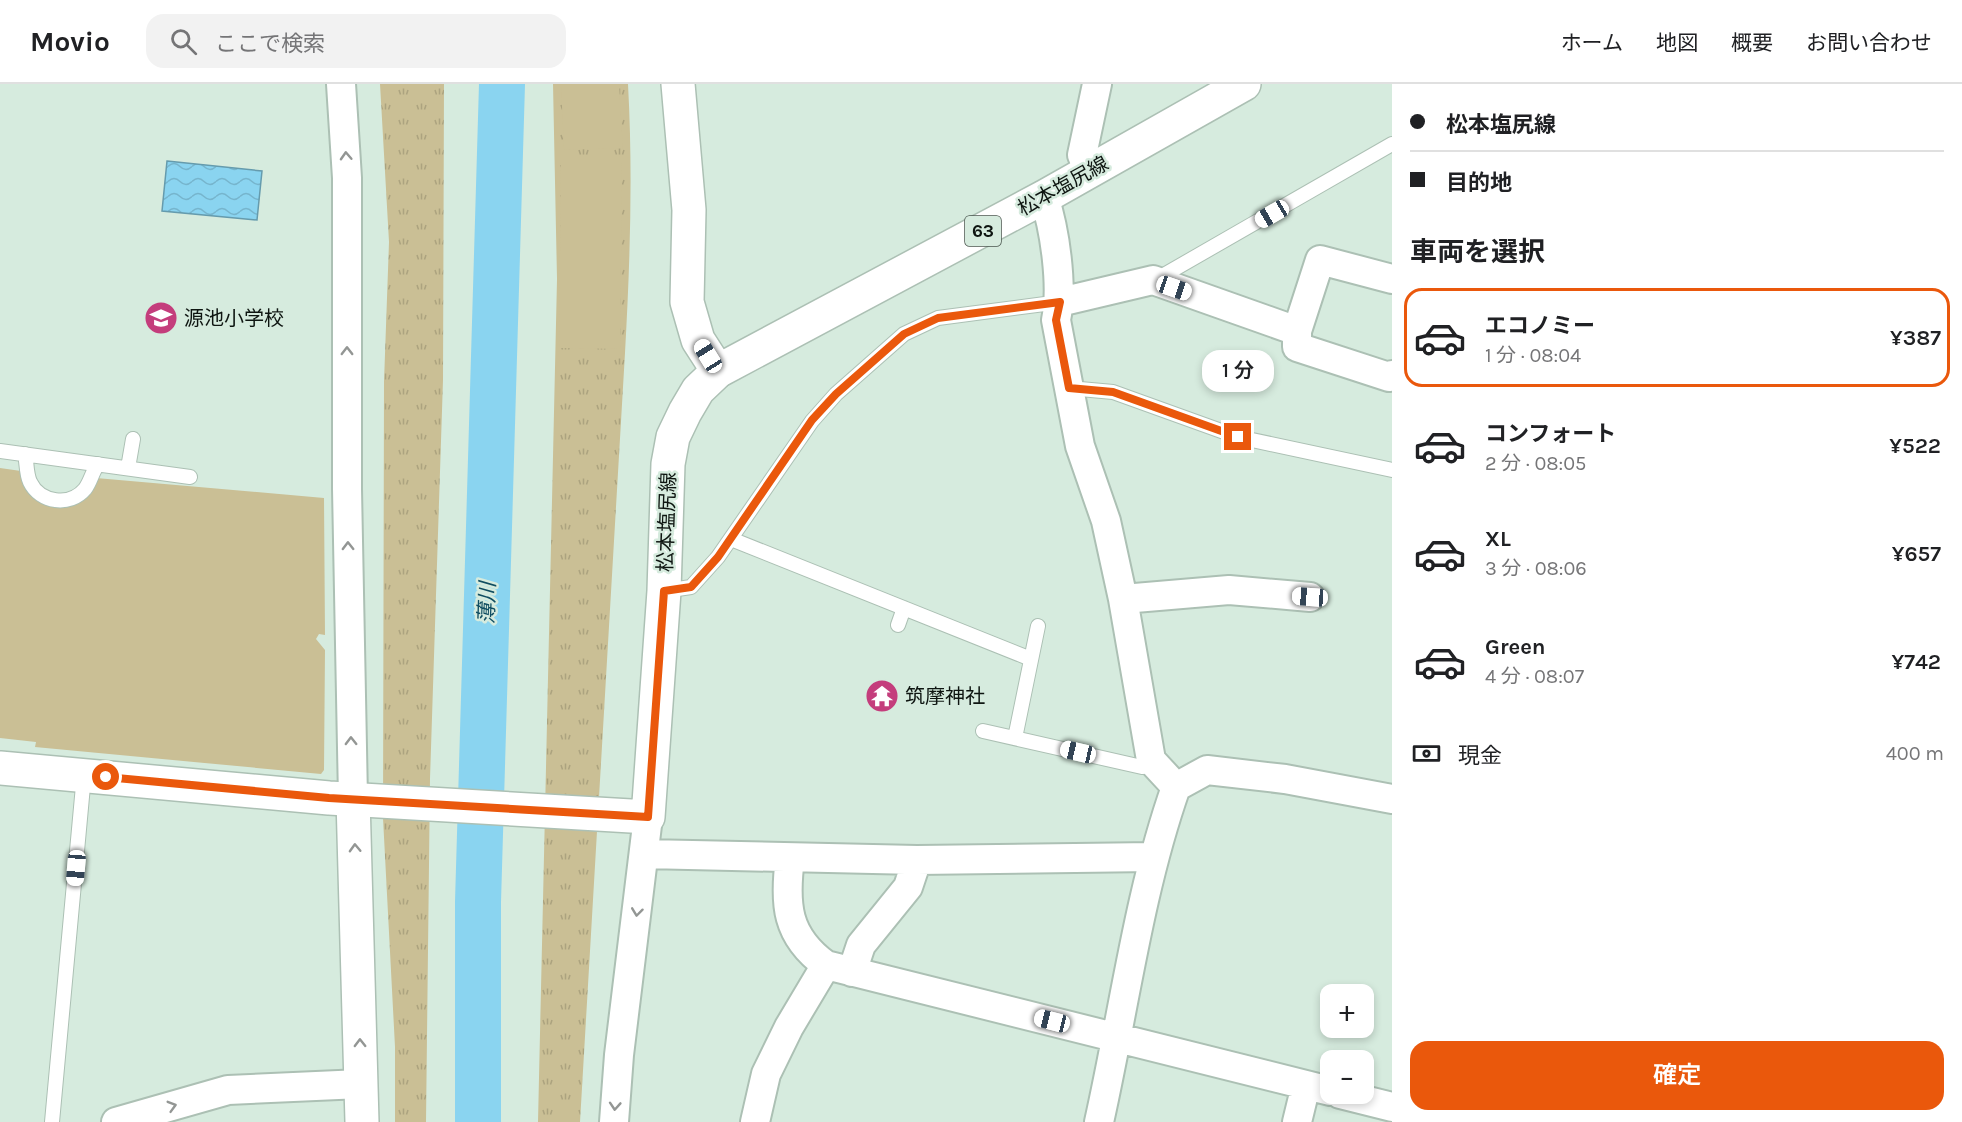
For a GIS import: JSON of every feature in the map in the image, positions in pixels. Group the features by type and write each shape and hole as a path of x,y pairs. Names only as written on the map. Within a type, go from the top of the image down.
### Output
{"main road":[{"path":"678,84 689,210 687,302 698,340 718,371"},
{"name":"松本塩尻線","path":"633,816 664,591 668,464 673,437 698,390 718,371 1044,197 1244,84"},
{"path":"0,768 365,800 633,816"},
{"path":"362,1122 360,1084 365,800"}],"street":[{"path":"341,84 347,178 347,489 365,800"},
{"path":"1089,172 1082,155 1097,84"},
{"path":"1044,197 1050,213 1060,302 1056,320 1080,446 1106,521 1123,599 1151,760 1176,787"},
{"path":"1392,279 1320,260 1297,331 1297,347 1389,377 1392,375"},
{"path":"1060,302 1153,280 1297,331"},
{"path":"1123,599 1229,590 1310,597"},
{"path":"1099,1122 1153,857 1176,787 1207,770 1285,779 1392,799"},
{"path":"614,1122 618,1055 645,855 633,816"},
{"path":"645,855 917,860 1153,857"},
{"path":"790,858 785,894 795,932 811,954 839,968 1318,1088 1296,1122"},
{"path":"755,1122 766,1074 789,1027 908,887 917,860"},
{"path":"116,1122 228,1090 360,1084"},
{"path":"1374,1102 1392,1107"}],"lane":[{"path":"1153,280 1392,144"},
{"path":"664,591 691,587 730,539 812,420 836,394 904,334 938,318 1060,302"},
{"path":"1069,388 1113,392 1238,437 1392,470"},
{"path":"128,468 133,439"},
{"path":"0,451 190,477"},
{"path":"25,454 31,483 37,492 55,501 76,497 84,490 98,464"},
{"path":"730,539 1031,659"},
{"path":"898,625 904,608"},
{"path":"1015,738 1038,626"},
{"path":"983,731 1142,767 1155,765"},
{"path":"52,1122 84,775"}],"green space":[{"path":"380,84 444,84 443,380 430,779 426,1122 395,1122 395,1047 383,818 384,382 389,242"},
{"path":"553,84 628,84 630,118 627,319 580,1122 538,1122 557,279"},
{"path":"561,84 619,84 623,148 564,150"},
{"path":"561,162 622,162 620,349 559,348"},
{"path":"0,468 21,471 54,504 96,478 324,498 325,635 319,634 316,639 325,650 324,770 321,774 35,747 36,742 0,738"}],"water":[{"path":"167,161 262,171 257,220 162,211"}],"waterway":[{"name":"薄川","path":"478,1122 478,902 502,84"}],"place":[{"name":"源池小学校","path":"161,318"},
{"name":"筑摩神社","path":"882,696"}],"route":[{"path":"106,777 329,798 648,817 664,591 691,587 718,557 812,420 836,394 904,334 938,318 1060,302 1056,320 1069,388 1113,392 1238,437"}]}
